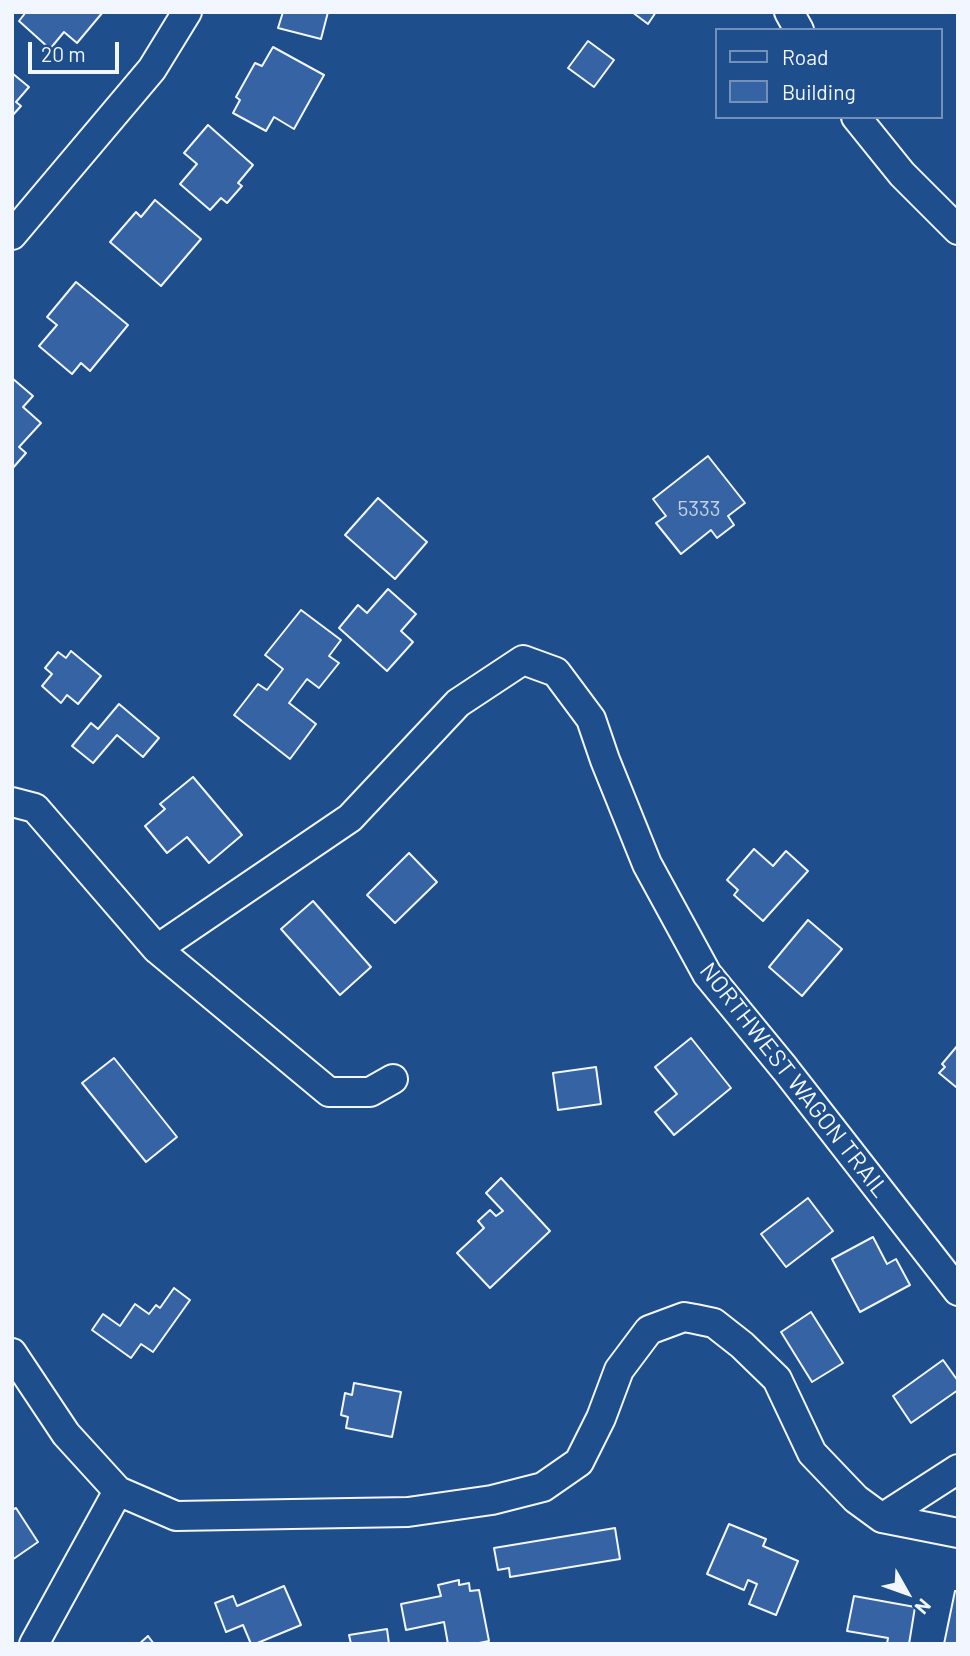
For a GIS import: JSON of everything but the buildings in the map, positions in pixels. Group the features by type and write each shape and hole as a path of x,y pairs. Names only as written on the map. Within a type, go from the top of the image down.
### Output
{"street":[{"path":"12,235 152,69 187,12"},
{"path":"789,12 798,28"},
{"path":"858,119 902,174 958,230"},
{"name":"NORTHWEST WAGON TRAIL","path":"156,949 350,818 458,703 523,660 556,672 591,719 647,864 707,974 785,1069 958,1291"},
{"path":"12,802 35,808 156,949 329,1092 370,1092 393,1079"},
{"path":"12,1353 66,1434 118,1491 176,1516 408,1513 492,1500 543,1487 579,1462 601,1418 620,1370 649,1330 684,1317 715,1322 776,1379 812,1453 856,1499 882,1518 958,1533"},
{"path":"882,1518 958,1469"},
{"path":"34,1644 118,1491"}]}
